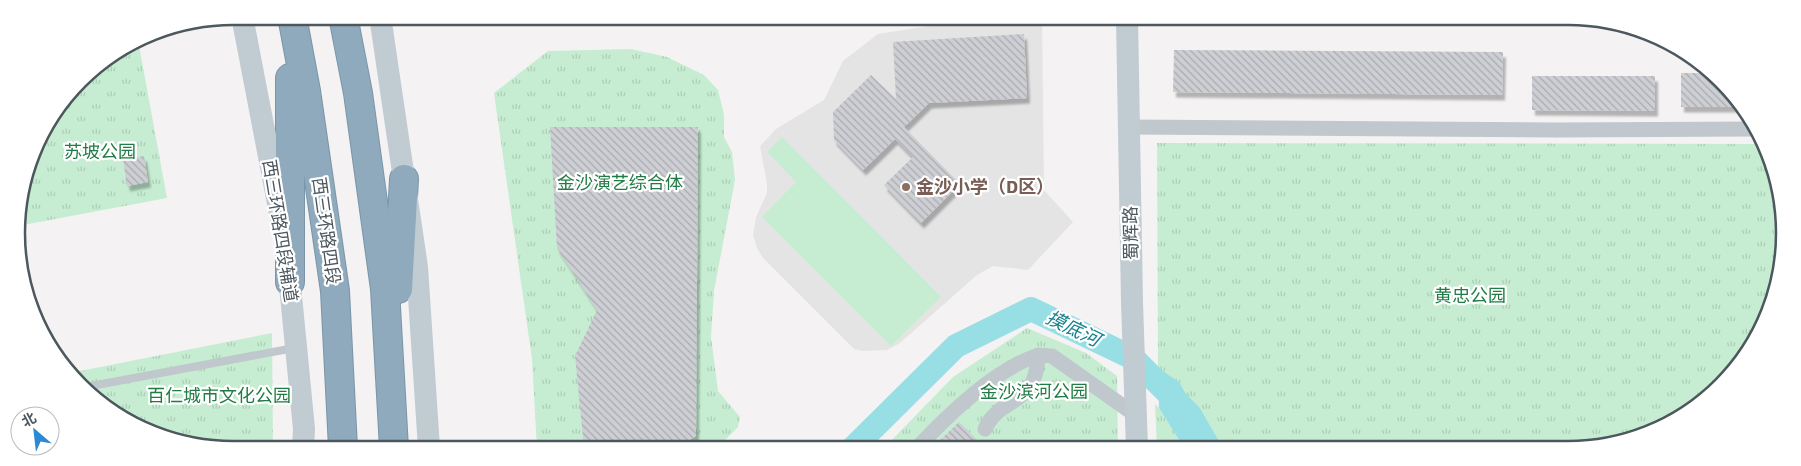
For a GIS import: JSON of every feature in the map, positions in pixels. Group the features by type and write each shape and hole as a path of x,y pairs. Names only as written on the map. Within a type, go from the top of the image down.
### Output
{"highway":[{"path":"290,282 291,25"},
{"name":"西三环路四段","path":"293,25 306,91 335,291 343,441"},
{"path":"345,25 358,93 385,289 394,441"},
{"path":"391,400 404,179"}],"main road":[{"name":"西三环路四段辅道","path":"244,25 285,241 304,429 303,441"},
{"path":"381,25 416,267 428,441"},
{"name":"蜀辉路","path":"1127,25 1133,341 1138,441"}],"street":[{"path":"1129,127 1555,130 1748,129"},
{"path":"923,441 947,416 1003,372 1038,355 1052,356 1136,416"},
{"path":"985,429 989,421 999,412 1026,394 1038,368 1038,355"}],"lane":[{"path":"92,386 296,347"}],"shaded area":[{"name":"金沙小学（D区）","path":"936,25 1042,25 1044,190 1073,222 1028,270 993,266 977,275 900,343 887,350 863,351 854,349 763,258 757,248 753,235 756,217 767,193 760,146 776,129 824,100 843,61 878,34"}],"green space":[{"name":"苏坡公园","path":"139,47 167,198 25,225 29,192 36,166 46,141 60,117 86,86 106,68"},
{"name":"金沙演艺综合体","path":"631,49 667,57 704,75 718,90 724,115 724,137 732,152 735,180 714,291 711,337 718,391 740,417 738,427 724,441 537,441 532,359 494,93 548,51"},
{"path":"782,137 941,297 891,346 762,217 796,182 767,152"},
{"name":"黄忠公园","path":"1157,143 1756,144 1765,166 1772,192 1776,219 1776,247 1769,287 1755,325 1733,360 1695,398 1660,420 1635,430 1609,437 1582,441 1213,441 1179,383 1158,368"},
{"name":"金沙滨河公园","path":"1027,328 1086,353 1117,376 1118,441 891,441 953,377"},
{"name":"百仁城市文化公园","path":"272,333 273,441 219,441 192,437 166,430 141,420 117,406 78,371"},
{"path":"1155,404 1180,441 1157,441"}],"water":[{"path":"1158,368 1179,382 1213,441 1180,441 1159,408"}],"building":[{"path":"1024,34 1027,98 929,103 904,127 960,184 921,223 884,185 913,157 895,139 863,170 834,140 833,112 871,75 896,99 893,42"},
{"path":"1174,50 1503,52 1502,95 1173,92"},
{"path":"1681,73 1701,73 1734,107 1681,107"},
{"path":"1532,76 1655,76 1655,111 1532,110"},
{"path":"550,127 698,127 696,436 688,441 583,441 575,356 597,310 557,248"},
{"path":"144,156 148,182 127,186 123,159"},
{"path":"959,422 978,441 939,441"}],"waterway":[{"name":"摸底河","path":"860,441 956,346 1031,309 1133,358 1190,415 1205,441"}],"place":[{"name":"金沙小学（D区）","path":"906,187"}]}
